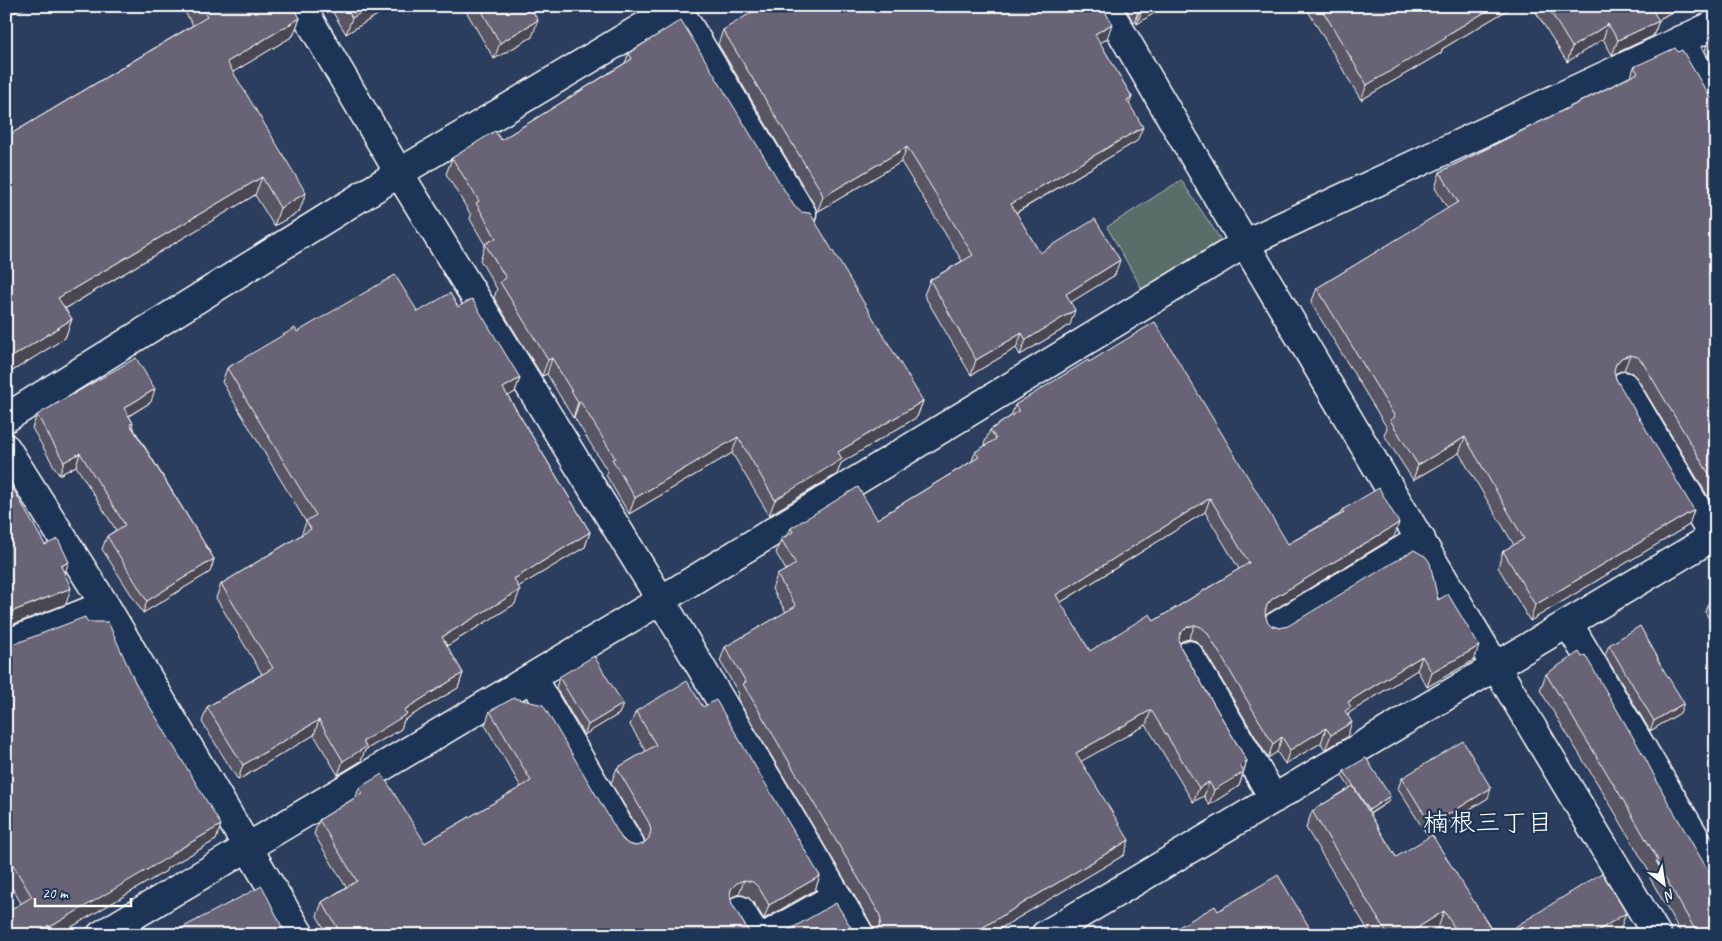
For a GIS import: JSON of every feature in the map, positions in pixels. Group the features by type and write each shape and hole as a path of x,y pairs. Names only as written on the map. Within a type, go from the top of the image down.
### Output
{"street":[{"path":"301,6 399,172 661,600 860,935"},
{"path":"6,418 399,172 678,6 802,214"},
{"path":"1106,6 1244,244 1421,539 1495,667 1657,935"},
{"path":"101,935 532,678 1244,244 1680,40 1711,19"},
{"path":"1680,40 1716,101"},
{"path":"1045,935 1715,536 1624,386"},
{"path":"6,448 105,605 300,935"},
{"path":"1275,627 1421,539"},
{"path":"6,644 105,605"},
{"path":"1568,623 1716,873"},
{"path":"1189,655 1274,799"},
{"path":"532,678 630,845"},
{"path":"768,935 837,896"},
{"path":"740,910 754,935"}],"green space":[{"path":"1181,180 1221,240 1142,289 1107,227"}],"building":[{"path":"200,6 293,6 300,18 227,62 306,193 280,208 262,177 58,298 72,319 6,361 6,137 207,17"},
{"path":"345,6 371,6 352,18"},
{"path":"479,6 529,6 538,20 500,43"},
{"path":"762,6 1102,6 1112,24 1095,34 1132,97 1127,100 1143,127 1011,204 1040,253 1095,219 1120,260 1066,294 1075,310 1026,340 1022,333 976,360 930,280 973,255 907,147 823,197 723,30"},
{"path":"1320,6 1495,6 1367,85"},
{"path":"1547,6 1661,6 1653,11 1659,21 1618,40 1608,24 1572,47"},
{"path":"681,20 794,206 801,212 810,213 923,401 838,452 842,459 775,500 738,437 635,498 612,459 615,458 580,401 578,402 552,358 548,360 500,282 506,278 485,244 496,238 476,203 479,201 452,158 495,131 501,140 632,59 629,53"},
{"path":"1716,33 1716,45 1710,36"},
{"path":"1675,48 1678,52 1682,50 1708,94 1716,100 1716,486 1643,363 1638,357 1630,355 1621,358 1614,370 1616,379 1694,510 1535,605 1503,551 1524,539 1465,437 1418,465 1390,420 1395,417 1317,288 1458,202 1440,172 1638,73 1634,67"},
{"path":"395,275 418,312 450,293 458,307 472,299 520,378 503,388 590,532 514,579 520,590 442,637 463,673 404,710 407,714 363,741 366,747 343,761 319,720 243,765 207,707 273,668 221,584 311,529 306,521 316,515 227,368 295,328 297,332"},
{"path":"1155,322 1288,544 1344,513 1342,510 1379,488 1399,523 1272,599 1267,605 1265,613 1267,621 1272,626 1280,628 1288,626 1414,550 1426,557 1430,563 1438,600 1448,594 1479,646 1432,673 1422,656 1348,702 1351,707 1345,711 1352,722 1331,735 1326,728 1290,750 1282,737 1273,744 1207,632 1195,625 1187,627 1180,634 1181,648 1247,761 1240,766 1244,772 1214,790 1209,782 1199,788 1151,710 1076,753 1129,840 970,935 871,935 879,928 881,920 879,913 743,684 746,682 725,647 796,606 777,575 796,564 781,539 793,532 791,528 858,487 877,519 979,457 975,452 996,439 990,430 1019,411 1015,405 1088,360 1089,362","holes":["1210,498 1249,563 1154,621 1150,614 1090,651 1056,595"]},
{"path":"136,358 155,389 124,408 133,423 130,424 214,559 147,601 107,536 125,525 80,453 64,462 37,415"},
{"path":"6,476 45,545 58,539 69,562 61,566 71,588 6,614"},
{"path":"1716,593 1716,603 1711,596"},
{"path":"85,617 87,622 108,622 135,682 221,825 50,927 49,925 32,935 6,935 6,912 32,897 6,853 6,643 17,643"},
{"path":"1640,626 1657,659 1684,703 1654,721 1609,645"},
{"path":"1579,652 1582,657 1585,655 1716,884 1716,935 1698,935 1656,861 1658,860 1619,793 1546,674"},
{"path":"594,656 623,704 588,725 559,677"},
{"path":"687,681 703,707 716,700 820,876 769,905 753,882 744,880 737,883 731,889 732,904 747,929 755,935 342,935 322,902 357,881 319,820 363,793 359,788 382,774 425,843 531,781 490,711 514,698 543,705 622,839 628,844 636,846 643,844 649,838 651,830 649,823 617,768 656,745 636,711"},
{"path":"1463,741 1491,788 1431,825 1402,778"},
{"path":"1366,758 1390,796 1369,810 1344,771"},
{"path":"1353,786 1396,857 1432,835 1495,935 1459,935 1444,911 1406,935 1388,935 1312,811"},
{"path":"1602,873 1626,913 1591,935 1502,935"},
{"path":"1278,875 1314,935 1165,935 1215,906 1218,911"},
{"path":"262,886 286,935 168,935"},
{"path":"836,903 852,929 860,935 780,935"},
{"path":"1143,926 1148,935 1127,935"}],"district":[{"name":"楠根三丁目","path":"1488,822"}]}
